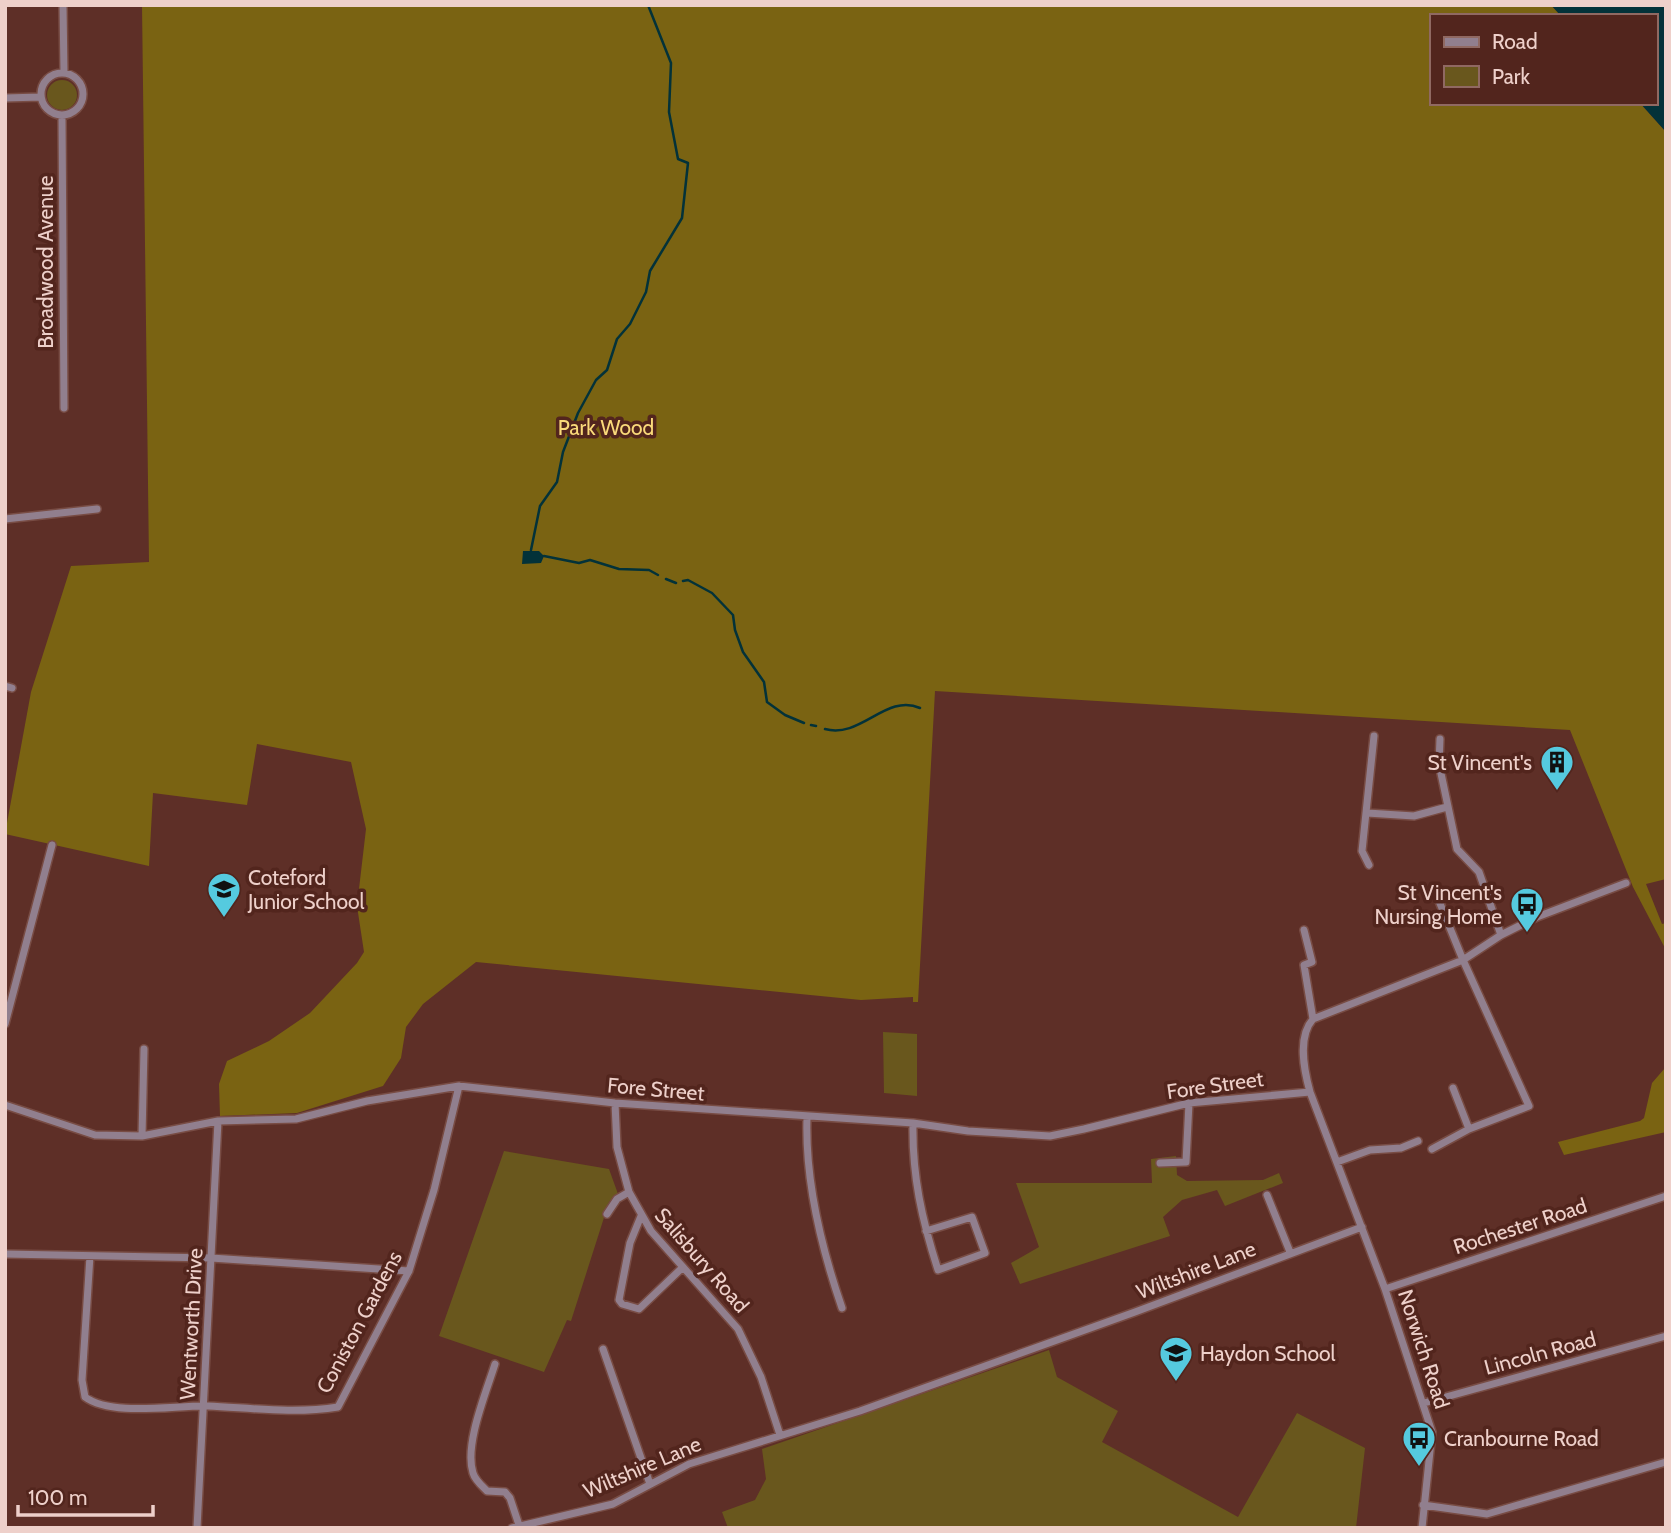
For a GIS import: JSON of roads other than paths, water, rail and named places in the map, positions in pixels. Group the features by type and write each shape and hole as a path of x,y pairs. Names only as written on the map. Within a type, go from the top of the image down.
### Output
{"street":[{"path":"63,5 64,73"},
{"path":"64,73 79,80 83,95 78,109 62,116 47,110 41,97 45,82 50,76 64,73"},
{"path":"5,98 41,97"},
{"name":"Broadwood Avenue","path":"62,116 64,408"},
{"path":"5,519 97,509"},
{"path":"1369,865 1362,851 1374,736"},
{"path":"1440,739 1440,764 1457,849 1479,873 1502,935"},
{"path":"1367,813 1414,816 1447,807"},
{"path":"5,1024 52,845"},
{"path":"1362,1227 1305,1074 1304,1038 1313,1019 1463,960 1537,917 1626,883"},
{"path":"1432,1149 1469,1129 1529,1107 1439,901"},
{"path":"1304,930 1312,962 1304,965 1313,1019"},
{"path":"142,1136 144,1049"},
{"name":"Fore Street","path":"5,1105 95,1135 142,1136 218,1121 296,1119 367,1101 459,1086 615,1103 807,1118 914,1123 968,1131 1049,1136 1189,1103 1310,1091"},
{"name":"Coniston Gardens","path":"204,1406 308,1412 338,1407 409,1271 434,1190 459,1086"},
{"path":"1453,1088 1469,1129"},
{"name":"Salisbury Road","path":"615,1103 617,1147 629,1192 650,1231 738,1329 761,1377 780,1435"},
{"path":"1160,1163 1186,1162 1189,1103"},
{"path":"807,1118 806,1147 817,1215 842,1308"},
{"name":"Wentworth Drive","path":"198,1528 218,1121"},
{"path":"914,1123 913,1149 918,1199 926,1231 938,1270 985,1253 972,1217 926,1231"},
{"path":"1337,1162 1370,1150 1401,1149 1418,1141"},
{"path":"607,1214 617,1199 629,1192"},
{"path":"1267,1195 1290,1252"},
{"name":"Rochester Road","path":"1385,1289 1666,1196"},
{"path":"641,1216 630,1243 619,1300 622,1304 639,1309 682,1268"},
{"name":"Wiltshire Lane","path":"515,1526 612,1504 689,1464 860,1411 1362,1227"},
{"name":"Norwich Road","path":"1362,1227 1432,1432 1422,1528"},
{"path":"5,1254 211,1258 409,1271"},
{"path":"90,1256 82,1380 85,1397 95,1404 147,1409 204,1406"},
{"name":"Lincoln Road","path":"1424,1403 1666,1336"},
{"path":"603,1349 650,1484"},
{"path":"495,1364 470,1456 474,1476 487,1491 505,1492 510,1498 515,1526"},
{"path":"1423,1505 1486,1514 1666,1462"}],"water":[{"path":"1551,5 1666,5 1666,132 1642,105 1657,105 1657,14 1559,14"},
{"path":"523,551 539,551 544,556 541,563 522,564"}],"waterway":[{"path":"531,550 540,506 557,482 563,452 578,413 596,380 607,370 617,339 630,324 646,292 650,271 682,218 688,163 678,159 669,112 671,63 648,5"},
{"path":"544,556 579,563 590,560 619,569 649,570 658,575"},
{"path":"666,579 676,583"},
{"path":"683,581 688,580 712,593 733,615 743,652 764,682 767,702 785,715 804,723"},
{"path":"825,729 850,728 896,706 920,708"},
{"path":"811,725 816,726"}],"place":[{"name":"St Vincent's","path":"1557,792"},
{"name":"Coteford Junior School","path":"224,919"},
{"name":"St Vincent's Nursing Home","path":"1527,934"},
{"name":"Haydon School","path":"1176,1383"},
{"name":"Cranbourne Road","path":"1419,1468"}],"park label":[{"name":"Park Wood","path":"606,427"}]}
